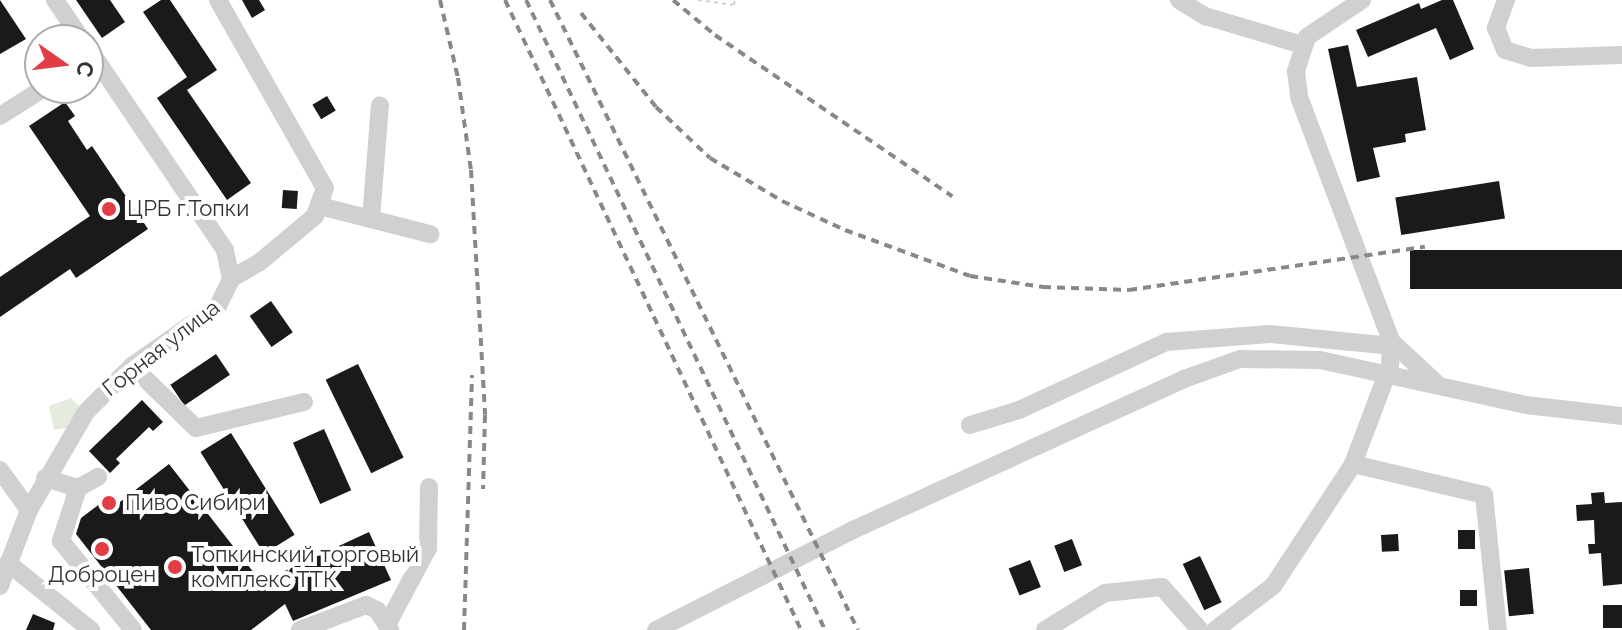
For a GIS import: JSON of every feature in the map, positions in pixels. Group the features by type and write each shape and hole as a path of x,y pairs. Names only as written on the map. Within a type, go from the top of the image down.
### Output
{"street":[{"path":"55,0 71,24"},
{"path":"104,75 225,250 231,279 279,248 320,206 324,178 218,0"},
{"path":"1179,0 1205,16 1302,45"},
{"path":"1362,0 1316,27 1302,45 1296,71 1299,97 1392,343 1440,386"},
{"path":"1506,0 1496,28 1505,50 1531,58 1622,55"},
{"path":"0,116 24,101"},
{"path":"371,219 380,105"},
{"path":"320,206 430,234"},
{"name":"Горная улица","path":"0,586 29,510 86,412 132,366 218,306 231,279"},
{"path":"970,425 1019,410 1146,348 1185,338 1270,334 1392,343"},
{"path":"1215,630 1273,586 1353,464 1387,374 1392,343"},
{"path":"656,630 853,530 1184,379 1240,359 1291,356 1550,409 1622,416"},
{"path":"132,366 196,428 304,402"},
{"path":"1353,464 1484,495 1498,630"},
{"path":"0,470 29,510"},
{"path":"98,477 78,488 61,541 133,630"},
{"path":"45,478 78,488"},
{"path":"300,630 366,605 389,626 428,548 429,487"},
{"path":"8,563 91,630"},
{"path":"1045,630 1105,593 1162,587 1200,630"}],"path":[{"path":"698,0 733,5 736,0"}],"shaded area":[{"path":"71,398 80,407 66,428 54,430 49,406"}],"building":[{"path":"0,0 24,40 0,54"},
{"path":"76,0 110,0 125,22 104,37 104,24 92,24"},
{"path":"161,0 170,0 217,70 187,90 251,183 227,200 157,98 187,77 143,12"},
{"path":"242,0 259,0 265,10 252,18"},
{"path":"1442,0 1453,0 1474,49 1450,60 1436,28 1368,57 1356,30 1419,3 1421,9"},
{"path":"1348,45 1357,87 1417,77 1426,130 1405,134 1406,142 1373,148 1380,177 1357,182 1328,49"},
{"path":"327,96 336,111 321,119 312,105"},
{"name":"ЦРБ г.Топки","path":"66,104 75,116 68,121 87,150 92,146 148,229 76,278 70,269 0,317 0,277 90,216 29,126"},
{"path":"1499,181 1505,219 1401,235 1395,197"},
{"path":"283,190 298,191 297,209 282,208"},
{"path":"1410,250 1622,250 1622,289 1410,289"},
{"path":"271,301 293,332 271,347 250,316"},
{"path":"216,354 230,375 184,405 170,385"},
{"path":"358,364 404,457 371,473 326,380"},
{"path":"142,400 163,422 153,431 149,427 116,459 120,463 110,473 89,451"},
{"path":"324,429 351,490 320,504 293,443"},
{"path":"231,433 295,535 264,554 200,452"},
{"name":"Топкинский торговый комплекс ТТК","path":"169,464 261,582 369,532 391,580 293,621 285,604 251,630 151,630 76,534 81,518 109,497 116,505"},
{"path":"1604,492 1605,503 1622,502 1622,584 1603,586 1601,553 1589,554 1588,544 1595,544 1594,520 1577,521 1576,505 1592,504 1591,493"},
{"path":"1458,530 1475,530 1475,549 1458,549"},
{"path":"1398,534 1399,551 1382,552 1381,535"},
{"path":"1072,539 1082,565 1064,572 1054,546"},
{"path":"1200,556 1222,602 1204,610 1183,564"},
{"path":"1030,560 1041,587 1020,596 1009,569"},
{"path":"1529,568 1534,614 1509,616 1504,571"},
{"path":"1460,590 1477,590 1477,606 1460,606"},
{"path":"1603,605 1622,605 1622,628 1603,628"},
{"path":"33,614 55,623 53,630 26,630"}],"railway":[{"path":"440,0 458,78 471,170 485,415 483,489"},
{"path":"505,0 801,630"},
{"path":"526,0 825,630"},
{"path":"550,0 858,630"},
{"path":"673,0 715,35 952,196"},
{"path":"581,13 656,107 710,158 782,201 845,230 970,276 1043,287 1129,290 1425,247"},
{"path":"464,630 472,375"}],"place":[{"name":"ЦРБ г.Топки","path":"109,209"},
{"name":"Пиво Сибири","path":"109,503"},
{"name":"Доброцен","path":"102,549"},
{"name":"Топкинский торговый комплекс ТТК","path":"175,567"}]}
